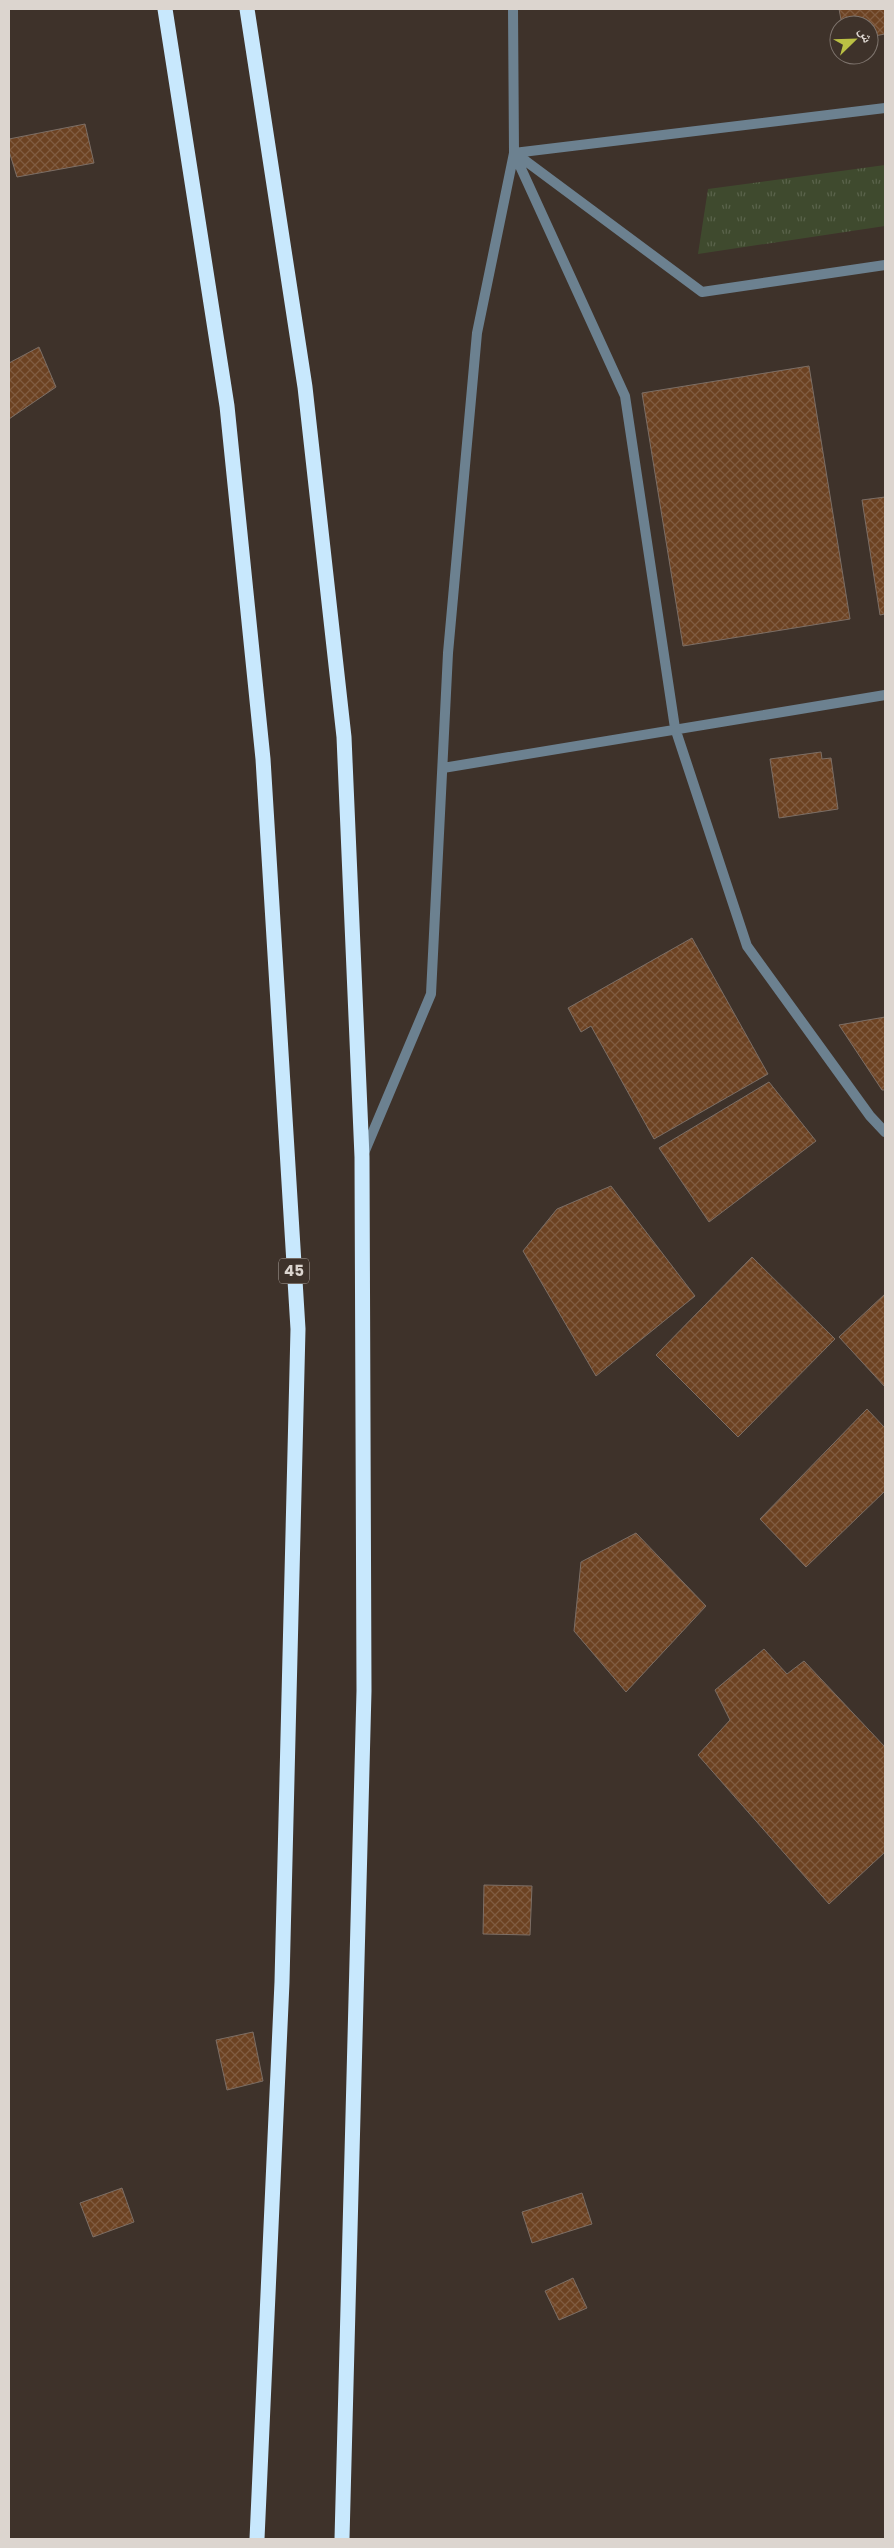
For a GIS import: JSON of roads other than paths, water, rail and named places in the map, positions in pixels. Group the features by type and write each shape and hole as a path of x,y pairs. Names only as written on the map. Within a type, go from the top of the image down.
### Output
{"highway":[{"name":"45","path":"165,9 227,406 263,759 298,1329 282,1982 258,2539"},
{"path":"247,9 305,387 344,737 362,1156 364,1691 342,2539"}],"street":[{"path":"362,1156 431,994 448,654 477,334 514,152 513,9"},
{"path":"514,152 885,108"},
{"path":"514,152 702,292 885,265"},
{"path":"514,152 625,396 675,728 747,946 870,1116 885,1132"},
{"path":"443,768 675,728 885,695"}]}
